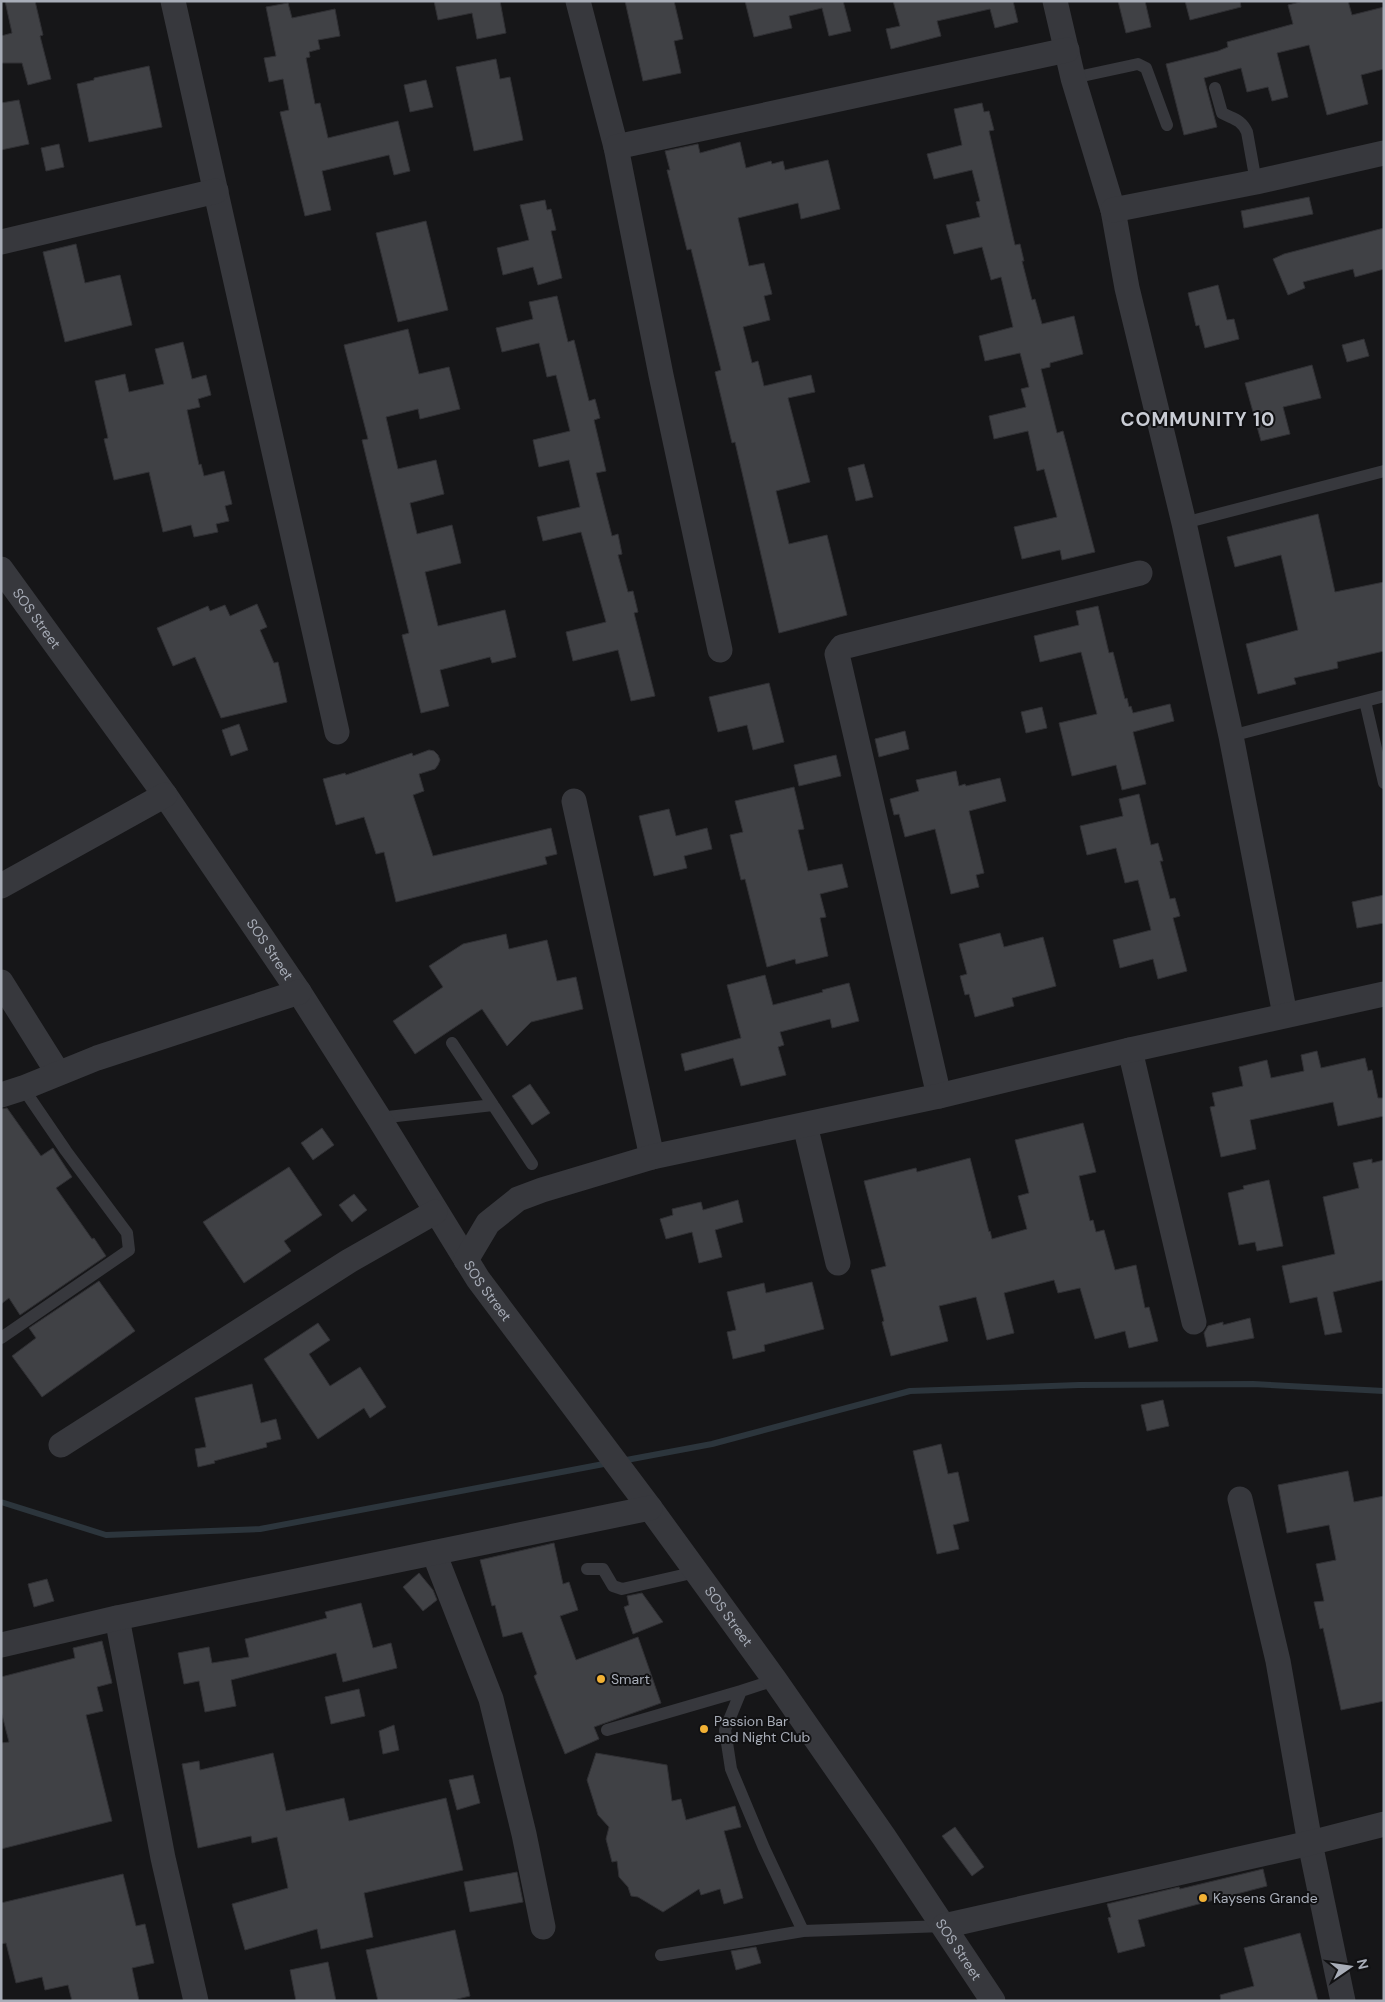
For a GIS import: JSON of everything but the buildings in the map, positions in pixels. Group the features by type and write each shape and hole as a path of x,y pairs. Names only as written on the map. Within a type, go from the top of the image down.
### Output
{"street":[{"path":"173,1 337,732"},
{"path":"578,1 616,146 661,375 720,650"},
{"path":"1055,1 1073,78 1113,210 1127,288 1184,522 1231,736 1285,1015"},
{"path":"616,146 1067,50"},
{"path":"1113,210 1256,182 1384,154"},
{"path":"1,242 216,191"},
{"name":"SOS Street","path":"1,569 165,795 299,992 478,1279 650,1508 775,1680 944,1926 993,2001"},
{"path":"939,1096 837,654 842,648 1140,573"},
{"path":"1,886 165,795"},
{"path":"574,801 652,1157"},
{"path":"1,982 58,1073"},
{"path":"12,1091 97,1058 299,992"},
{"path":"466,1260 488,1223 518,1199 652,1157 939,1096 1130,1050 1384,994"},
{"path":"1130,1050 1194,1322"},
{"path":"805,1125 838,1263"},
{"path":"61,1445 349,1261 435,1212"},
{"path":"1240,1499 1278,1661 1310,1843 1342,2001"},
{"path":"1,1644 117,1618 650,1508"},
{"path":"434,1553 491,1699 524,1834 543,1927"},
{"path":"117,1618 163,1858 196,2001"},
{"path":"944,1926 1310,1843 1384,1824"}],"lane":[{"path":"1073,78 1138,64 1143,65 1146,68 1167,125"},
{"path":"1215,88 1222,113 1243,124 1256,182"},
{"path":"1184,522 1384,470"},
{"path":"1231,736 1384,696"},
{"path":"1365,701 1384,783"},
{"path":"452,1042 532,1164"},
{"path":"1,1338 129,1250 128,1233 66,1151 12,1091"},
{"path":"379,1118 493,1105"},
{"path":"587,1569 604,1569 613,1586 622,1589 696,1572"},
{"path":"607,1730 741,1692 775,1680"},
{"path":"741,1692 725,1730 731,1769 764,1848 803,1931"},
{"path":"661,1955 803,1931 944,1926"}],"waterway":[{"path":"621,1461 712,1444 910,1391 1079,1385 1253,1384 1384,1391"},
{"path":"1,1502 106,1535 260,1529 609,1463"}],"place":[{"name":"Smart","path":"601,1679"},
{"name":"Passion Bar and Night Club","path":"704,1729"},
{"name":"Kaysens Grande","path":"1203,1898"}],"district":[{"name":"COMMUNITY 10","path":"1198,419"}]}
